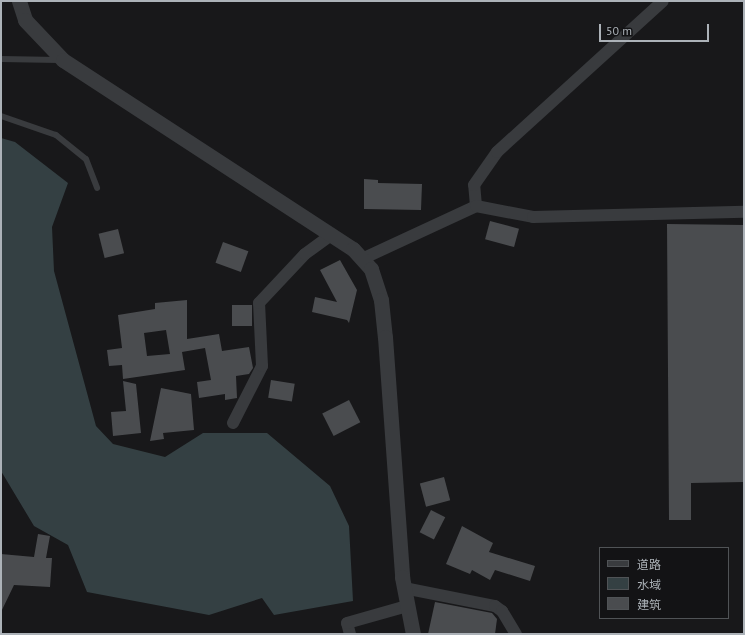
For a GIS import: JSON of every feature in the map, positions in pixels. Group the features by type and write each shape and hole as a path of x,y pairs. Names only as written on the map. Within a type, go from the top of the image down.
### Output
{"street":[{"path":"19,1 25,20 63,60 353,249 371,269 381,300 404,588 413,634"},
{"path":"476,206 474,185 497,152 663,1"},
{"path":"362,259 476,206 533,217 744,212"},
{"path":"234,423 262,366 259,303 305,254 331,235"},
{"path":"404,588 494,606 502,611 516,634"},
{"path":"350,634 347,623 407,606"}],"lane":[{"path":"1,59 63,60"},
{"path":"1,116 56,135 86,159 97,188"}],"water":[{"path":"1,138 15,142 68,183 52,227 54,271 96,426 113,444 165,457 203,433 267,433 330,486 349,526 353,601 274,615 262,598 209,615 87,592 68,545 34,526 1,471"}],"building":[{"path":"364,179 378,180 378,183 422,184 421,210 364,209"},
{"path":"490,221 519,229 514,247 485,239"},
{"path":"667,224 744,225 744,482 691,483 691,520 669,520"},
{"path":"118,229 124,253 105,258 99,234"},
{"path":"223,242 248,251 241,272 215,263"},
{"path":"340,260 357,290 349,323 347,320 312,312 315,297 337,302 320,270"},
{"path":"187,300 187,339 219,334 222,351 249,347 253,368 249,374 236,376 237,398 225,400 225,394 199,398 197,382 211,380 205,348 182,352 185,370 123,379 122,365 109,366 107,350 122,348 118,315 155,309 155,303","holes":["166,330 170,354 147,356 144,333"]},
{"path":"232,305 252,305 252,326 232,326"},
{"path":"271,380 295,384 292,402 268,398"},
{"path":"123,381 136,384 141,433 113,436 111,412 126,411"},
{"path":"161,388 191,394 194,430 163,433 164,439 150,441"},
{"path":"349,400 360,422 334,436 322,414"},
{"path":"444,477 450,500 426,507 420,483"},
{"path":"431,510 445,517 434,540 420,532"},
{"path":"462,526 493,543 489,552 535,566 530,581 495,570 490,580 472,570 470,574 446,564"},
{"path":"38,534 50,536 46,558 52,558 50,587 14,585 1,612 1,554 34,557"},
{"path":"435,602 492,613 497,619 495,634 428,634"}]}
